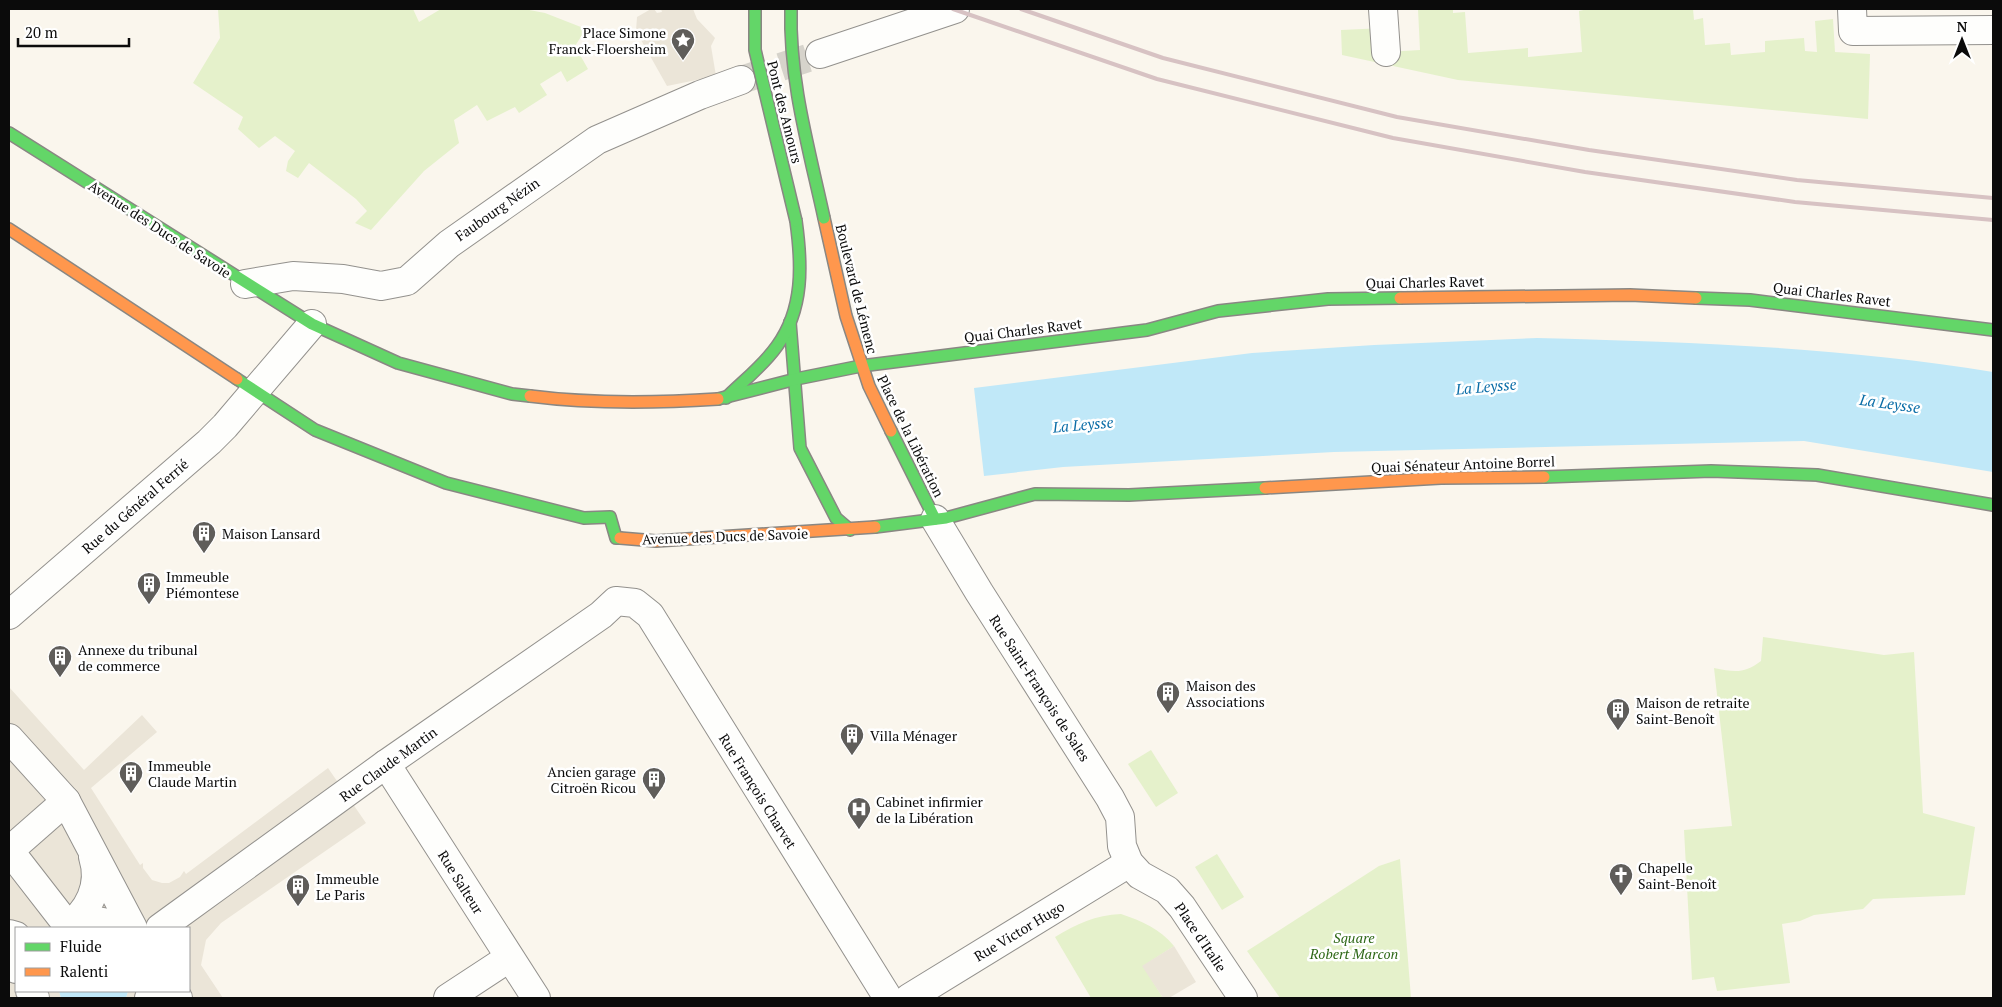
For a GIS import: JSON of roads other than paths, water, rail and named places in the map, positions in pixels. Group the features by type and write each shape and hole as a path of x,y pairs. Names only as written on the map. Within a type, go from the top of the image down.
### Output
{"main road":[{"name":"Pont des Amours","path":"754,9 755,50 801,249 801,276 797,300 790,322"},
{"name":"Pont des Amours","path":"791,9 790,22 795,78 824,218"},
{"name":"Avenue des Ducs de Savoie","path":"9,132 245,284 312,324 398,363 512,394 570,401 626,402 726,398 796,379 861,366"},
{"name":"Boulevard de Lémenc","path":"824,218 846,316 861,366"},
{"name":"Avenue des Ducs de Savoie","path":"9,229 314,430 446,482 584,518 610,517 616,538 656,541 850,530 935,519"},
{"name":"Quai Charles Ravet","path":"861,366 1147,330 1218,311 1347,298 1630,295 1750,300 1993,330"},
{"path":"790,322 800,448 836,518 850,530"},
{"path":"726,398 776,347 790,322"},
{"name":"Place de la Libération","path":"861,366 882,416 935,519"},
{"name":"Quai Sénateur Antoine Borrel","path":"935,519 1035,494 1129,495 1441,478 1612,476 1711,471 1817,475 1993,505"}],"street":[{"path":"820,54 955,9"},
{"path":"1383,9 1386,52"},
{"path":"1852,9 1854,31 1993,30"},
{"name":"Faubourg Nézin","path":"245,284 293,276 343,279 381,286 407,281 448,244 597,140 700,95 741,80"},
{"path":"255,391 312,324"},
{"name":"Rue du Général Ferrié","path":"9,615 209,442 255,391"},
{"name":"Rue Saint-François de Sales","path":"935,519 978,592 1110,798 1120,817 1122,846 1129,864"},
{"name":"Rue Claude Martin","path":"161,927 386,764 601,615 616,601"},
{"name":"Rue François Charvet","path":"616,601 635,602 650,615 888,998"},
{"path":"9,738 66,801 132,927"},
{"name":"Rue Salteur","path":"386,764 536,998"},
{"path":"65,927 9,850 66,801"},
{"path":"67,927 85,910 94,890 97,869 91,848"},
{"name":"Rue Victor Hugo","path":"909,998 1129,864"},
{"name":"Place d'Italie","path":"1129,864 1140,874 1167,890 1182,907 1243,998"},
{"path":"71,927 98,921 119,927"},
{"path":"448,998 510,958"}],"water":[{"name":"La Leysse","path":"1537,338 1652,341 1823,351 1993,372 1993,472 1804,441 1334,452 1063,467 984,476 974,388 1252,353 1374,345"},
{"path":"59,992 128,992 126,998 61,998"}],"tunnel":[{"path":"741,80 820,54"}],"railway":[{"path":"953,9 1157,79 1393,138 1585,172 1795,202 1993,220"},
{"path":"1021,9 1163,58 1397,117 1589,150 1797,180 1993,198"}],"place":[{"name":"Place Simone Franck-Floersheim","path":"683,61"},
{"name":"Maison Lansard","path":"204,554"},
{"name":"Immeuble Piémontese","path":"149,605"},
{"name":"Annexe du tribunal de commerce","path":"60,678"},
{"name":"Maison des Associations","path":"1168,714"},
{"name":"Maison de retraite Saint-Benoît","path":"1618,731"},
{"name":"Villa Ménager","path":"852,756"},
{"name":"Immeuble Claude Martin","path":"131,794"},
{"name":"Ancien garage Citroën Ricou","path":"654,800"},
{"name":"Cabinet infirmier de la Libération","path":"859,830"},
{"name":"Chapelle Saint-Benoît","path":"1621,896"},
{"name":"Immeuble Le Paris","path":"298,907"}],"park label":[{"name":"Square Robert Marcon","path":"1354,946"}]}
